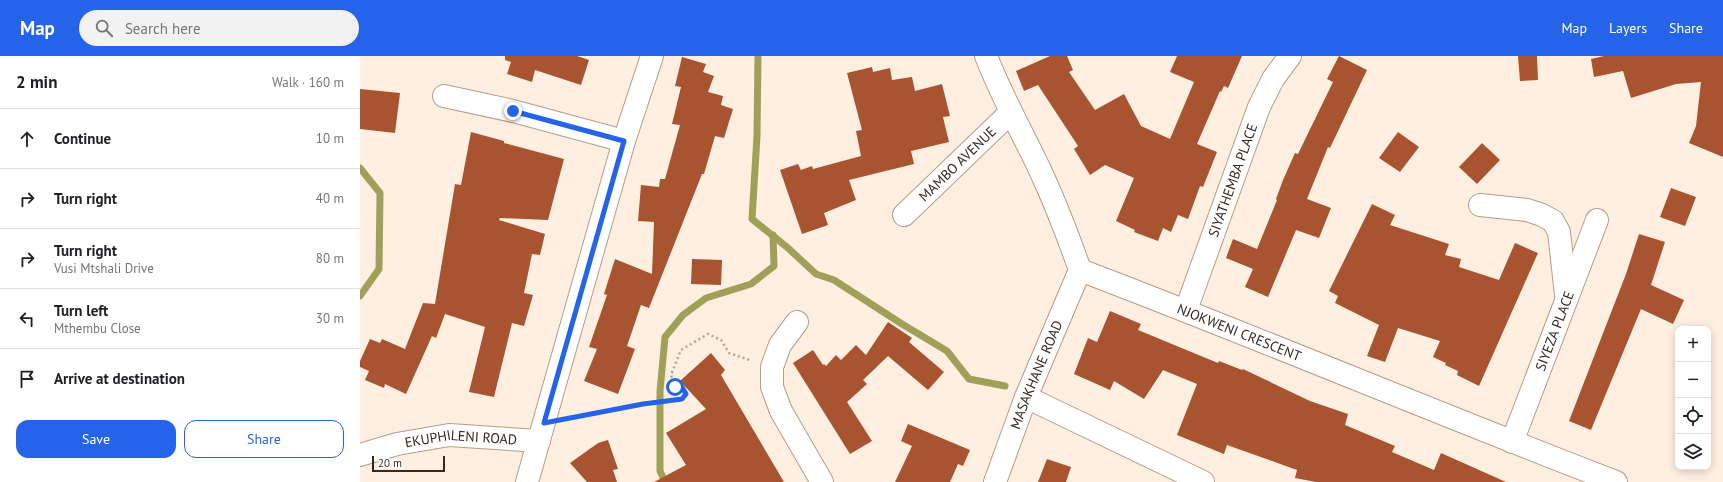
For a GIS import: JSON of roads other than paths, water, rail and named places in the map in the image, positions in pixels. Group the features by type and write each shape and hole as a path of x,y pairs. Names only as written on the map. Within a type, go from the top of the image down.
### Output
{"street":[{"path":"527,482 624,141 652,56"},
{"path":"986,56 1010,113 1056,204 1080,270"},
{"name":"SIYATHEMBA PLACE","path":"1186,310 1259,107 1273,79 1290,56"},
{"path":"444,96 513,111 624,141"},
{"name":"MAMBO AVENUE","path":"904,215 1010,113"},
{"path":"1480,205 1527,210 1542,215 1553,221 1560,232 1567,298"},
{"name":"SIYEZA PLACE","path":"1512,442 1597,220"},
{"name":"NJOKWENI CRESCENT","path":"1080,270 1186,310 1512,442 1616,482"},
{"name":"MASAKHANE ROAD","path":"996,482 1026,397 1080,270"},
{"path":"797,322 780,345 772,367 772,387 781,411 822,482"},
{"path":"1026,397 1203,482"},
{"name":"EKUPHILENI ROAD","path":"360,455 397,444 449,435 541,432"}],"waterway":[{"path":"758,56 757,136 752,219 788,248 816,274 834,280 947,351 969,379 1005,386"},
{"path":"360,168 380,193 379,269 360,296"},
{"path":"665,482 660,471 660,391 665,337 683,315 706,298 751,284 774,266 773,235"}]}
